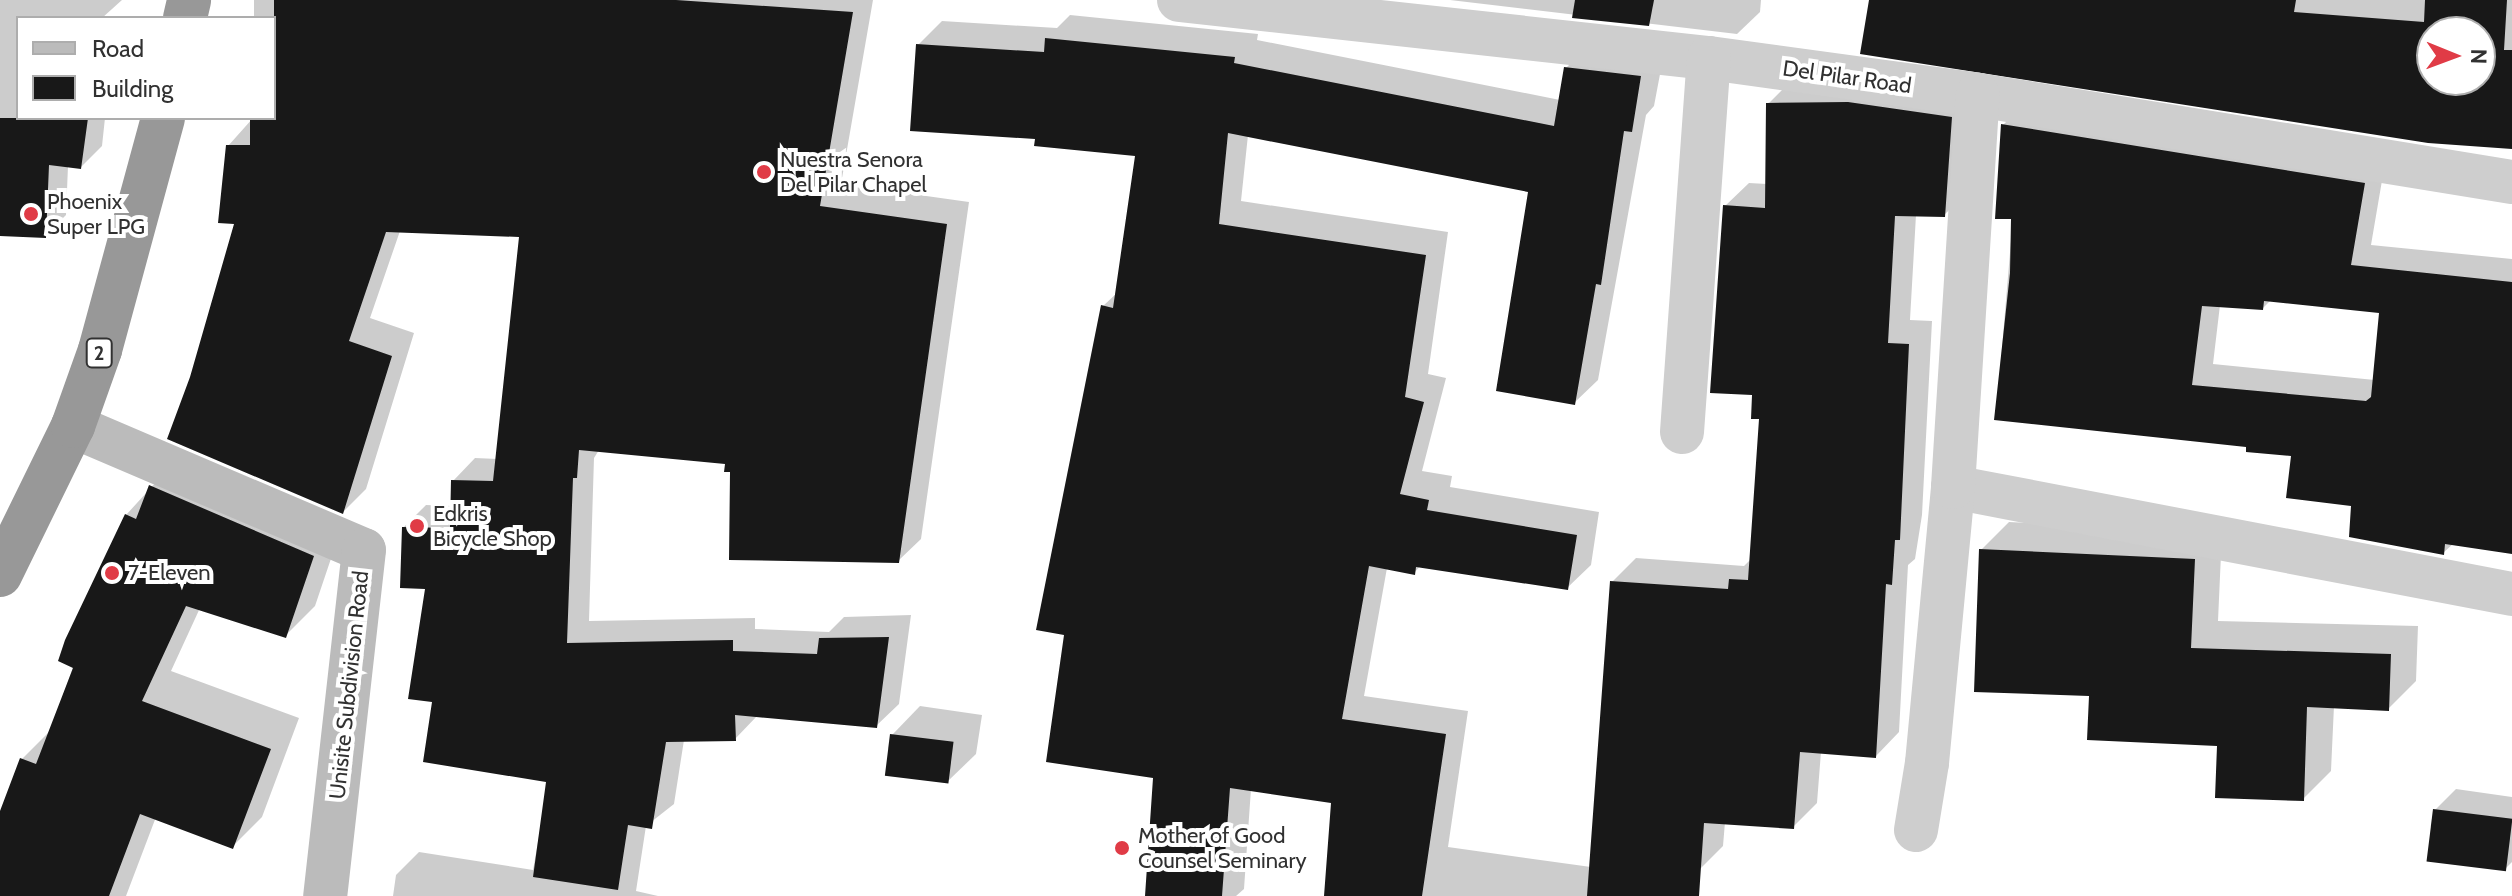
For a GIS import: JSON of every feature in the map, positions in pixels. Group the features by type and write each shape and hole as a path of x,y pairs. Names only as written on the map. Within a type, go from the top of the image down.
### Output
{"highway":[{"name":"2","path":"0,575 73,426 100,350 162,120"}],"street":[{"name":"Del Pilar Road","path":"1179,0 1709,58 1978,95 2512,182"},
{"path":"1682,432 1709,58"},
{"path":"1916,830 1927,763 1953,487 1978,95"},
{"name":"Unisite Subdivision Road","path":"73,426 364,550 325,896"},
{"path":"1953,487 2512,594"}],"building":[{"path":"274,0 676,0 853,12 820,206 947,224 899,563 729,560 730,472 724,472 725,464 579,450 577,478 573,478 567,643 733,640 733,651 817,654 819,638 889,637 877,728 735,715 736,741 666,742 652,829 628,825 618,890 533,877 546,782 423,762 432,702 408,699 425,589 400,588 402,527 450,528 451,480 493,481 519,237 386,232 349,341 392,356 343,514 167,439 190,377 234,224 218,223 226,145 250,145 250,120 276,120"},
{"path":"1575,0 1654,0 1649,26 1572,18"},
{"path":"1869,0 2296,0 2294,12 2416,21 2416,96 2496,96 2496,16 2424,16 2425,0 2507,0 2504,50 2512,50 2512,149 2428,143 1860,54"},
{"path":"1045,38 1235,57 1234,63 1554,126 1564,67 1641,76 1632,132 1624,131 1601,285 1596,284 1575,405 1496,391 1528,192 1228,133 1219,224 1426,255 1405,397 1424,402 1400,494 1429,500 1427,510 1577,535 1568,590 1416,567 1415,575 1369,566 1342,719 1446,734 1422,896 1324,896 1331,803 1230,788 1222,896 1145,896 1153,778 1046,762 1064,635 1036,630 1101,305 1113,308 1135,156 1034,146 1035,139 910,131 916,44 1044,52"},
{"path":"1848,102 1952,117 1945,217 1895,216 1888,343 1909,344 1900,540 1895,540 1892,585 1886,584 1876,758 1800,752 1794,829 1704,823 1699,896 1587,896 1610,581 1728,589 1729,579 1748,580 1759,419 1751,419 1752,395 1710,393 1723,205 1765,208 1766,103"},
{"path":"0,118 88,120 81,169 49,165 46,238 0,236"},
{"path":"2001,124 2365,183 2351,265 2512,282 2512,554 2445,544 2444,555 2349,537 2351,506 2286,498 2291,456 2246,452 2246,447 1994,420 2010,273 2011,219 1995,219","holes":["2264,301 2379,313 2371,397 2366,401 2192,385 2202,306 2263,310"]},
{"path":"149,485 314,556 286,638 186,606 142,701 271,749 233,849 140,814 109,896 0,896 0,811 20,758 36,764 73,668 58,661 65,640 125,514 136,519"},
{"path":"1979,549 2195,559 2191,648 2391,654 2389,711 2307,707 2304,801 2215,798 2217,746 2087,740 2089,696 1974,692"},
{"path":"890,734 954,742 948,783 885,776"},
{"path":"2433,809 2512,819 2506,871 2427,862"}],"place":[{"name":"Nuestra Senora Del Pilar Chapel","path":"764,172"},
{"name":"Phoenix Super LPG","path":"31,214"},
{"name":"Edkris Bicycle Shop","path":"417,526"},
{"name":"7-Eleven","path":"112,573"},
{"name":"Mother of Good Counsel Seminary","path":"1122,848"}]}
